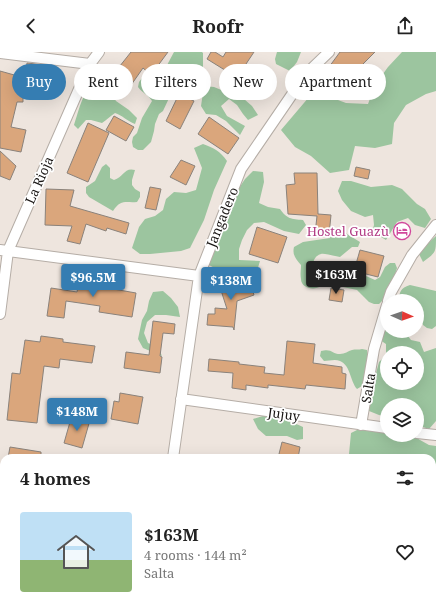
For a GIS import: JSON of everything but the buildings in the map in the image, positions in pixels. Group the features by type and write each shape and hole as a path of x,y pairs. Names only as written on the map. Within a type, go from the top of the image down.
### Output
{"street":[{"name":"La Rioja","path":"90,64 99,52"},
{"name":"Jangadero","path":"173,454 199,276 241,169 306,74 329,52"},
{"path":"0,53 90,64"},
{"name":"La Rioja","path":"0,314 4,250 74,99"},
{"path":"390,294 412,255 436,225"},
{"path":"4,250 199,276"},
{"name":"Salta","path":"362,425 374,349 380,329"},
{"name":"Jujuy","path":"181,399 380,427"},
{"path":"424,434 436,435"}],"green space":[{"path":"174,52 203,53 203,64 168,64"},
{"path":"277,52 301,52 295,64 285,64 285,68 276,64 275,59"},
{"path":"402,52 436,52 436,91 426,94 406,105 394,123 392,144 375,148 355,146 349,170 330,173 311,156 295,147 281,130 306,100 338,100 346,103 368,104 369,100 386,100 386,70"},
{"path":"141,79 141,91 138,87"},
{"path":"211,87 219,89 219,100 228,100 221,106 227,116 245,126 240,135 226,121 216,115 206,114 201,106 202,100 211,100"},
{"path":"82,100 115,100 137,118 135,124 115,113 102,123 86,120 78,129 74,125"},
{"path":"151,100 168,100 163,111 159,114 151,142 143,150 138,150 133,147 133,137 137,133 142,118"},
{"path":"230,100 245,100 252,106 258,115 248,120 237,105"},
{"path":"203,144 216,150 227,161 214,190 204,220 190,248 181,251 140,254 132,248 139,227 145,219 155,216 163,210 166,199 174,192 186,193 196,190 202,168 194,148"},
{"path":"106,164 110,168 110,178 114,180 128,170 135,170 132,185 140,192 140,197 137,202 121,203 113,211 89,197 86,193 86,187 95,181 102,167"},
{"path":"253,171 263,172 264,182 259,203 268,207 280,209 287,217 303,220 306,225 299,234 284,231 264,222 254,223 247,230 242,240 239,249 239,260 260,261 257,271 248,275 233,274 209,265 209,261 233,197 245,179"},
{"path":"342,181 351,181 371,187 392,185 402,189 417,204 425,209 431,219 425,228 415,225 408,218 397,222 386,240 381,237 371,235 374,225 373,215 365,217 351,211 342,200 338,191"},
{"path":"342,231 360,242 358,247 352,247 340,257 327,254 317,256 313,263 314,271 321,281 321,286 318,288 308,288 303,285 301,265 294,255 294,247 303,242 330,238 332,233"},
{"path":"436,236 436,246 434,252 423,262 418,252"},
{"path":"390,263 395,263 397,268 387,294 380,294 379,304 369,302 357,290 338,285 336,280 337,268 347,267 355,274 366,276 375,280 380,277 385,267"},
{"path":"410,285 436,291 436,326 432,329 424,326 424,294 400,294 404,288"},
{"path":"163,291 178,307 180,317 155,315 147,322 144,333 148,343 158,347 162,356 143,348 138,339 142,320 147,311 153,292"},
{"path":"380,317 380,338 409,338 411,340 420,342 422,346 386,346 386,344 377,338 378,318"},
{"path":"436,348 436,421 429,429 424,427 424,398 380,398 380,415 369,411 380,361 380,390 424,390 424,352"},
{"path":"325,350 343,354 353,350 367,350 368,364 362,386 357,389 344,363 336,360 324,361 320,356 321,351"},
{"path":"263,416 273,417 303,427 303,439 297,440 287,436 266,436 258,429 253,419"},
{"path":"361,428 380,429 380,442 424,442 436,446 436,454 349,454 351,433"}],"place":[{"name":"Hostel Guazù","path":"402,231"}]}
